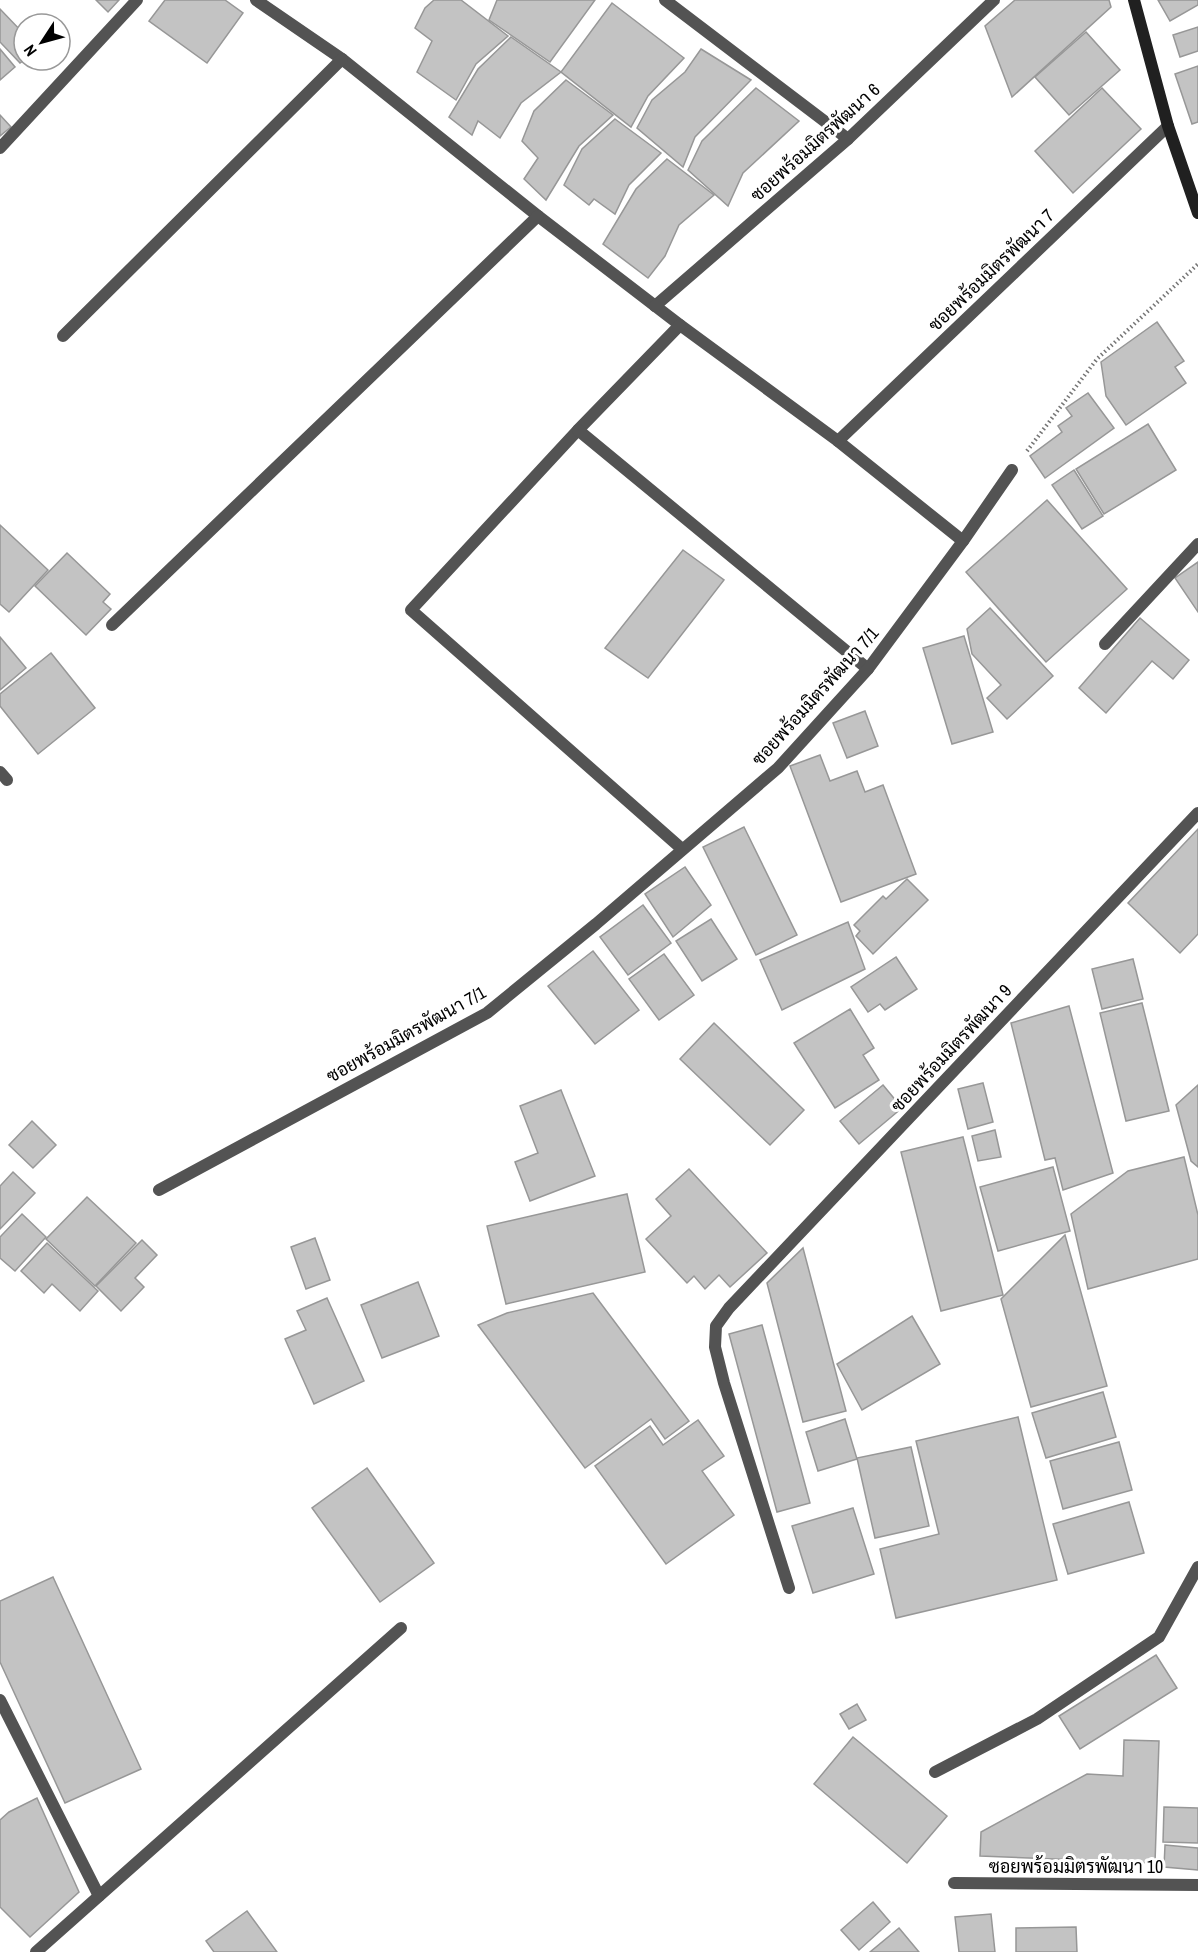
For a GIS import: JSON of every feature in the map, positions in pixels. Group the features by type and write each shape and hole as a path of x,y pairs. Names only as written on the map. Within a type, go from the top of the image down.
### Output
{"street":[{"path":"0,148 137,0"},
{"path":"256,0 342,59 538,216 680,325 838,441 963,541"},
{"path":"665,0 848,139"},
{"name":"ซอยพร้อมมิตรพัฒนา 6","path":"655,306 848,139 994,0"},
{"path":"1134,0 1168,126 1198,213"},
{"path":"63,336 342,59"},
{"name":"ซอยพร้อมมิตรพัฒนา 7","path":"838,441 1168,126"},
{"path":"112,625 538,216"},
{"path":"680,325 578,430 411,610 682,849"},
{"path":"578,430 868,669"},
{"name":"ซอยพร้อมมิตรพัฒนา 7/1","path":"159,1190 487,1013 596,924 778,768 868,669 963,541 1012,470"},
{"path":"1105,644 1198,544"},
{"name":"ซอยพร้อมมิตรพัฒนา 9","path":"789,1588 724,1383 715,1347 716,1326 729,1308 1198,813"},
{"path":"934,1772 1037,1719 1159,1637 1198,1567"},
{"path":"36,1952 401,1628"},
{"path":"0,1700 99,1896"},
{"name":"ซอยพร้อมมิตรพัฒนา 10","path":"954,1883 1198,1885"}],"path":[{"path":"1012,470 1097,359 1198,264"}],"building":[{"path":"96,0 119,0 108,12"},
{"path":"165,0 225,0 243,13 207,63 149,21"},
{"path":"434,0 461,0 508,36 476,64 456,100 417,72 432,41 415,28 425,8"},
{"path":"497,0 595,0 550,62 489,20"},
{"path":"1015,0 1109,0 1111,7 1012,97 985,26"},
{"path":"1158,0 1198,0 1198,5 1170,21"},
{"path":"612,3 684,58 648,96 631,127 561,72"},
{"path":"0,9 12,22 12,55 0,42"},
{"path":"1198,27 1198,51 1180,57 1173,35"},
{"path":"1086,32 1120,70 1069,115 1035,77"},
{"path":"511,37 561,72 521,103 500,138 478,121 472,135 449,117 478,69"},
{"path":"0,49 12,63 12,70 0,80"},
{"path":"701,49 751,80 695,137 683,167 637,128 652,100 685,72"},
{"path":"1198,66 1198,122 1192,124 1175,74"},
{"path":"566,80 613,115 579,146 546,200 524,179 538,158 522,141 534,111"},
{"path":"756,88 799,121 743,173 728,206 688,170 702,141"},
{"path":"1102,88 1141,129 1073,193 1035,151"},
{"path":"0,115 11,127 0,136"},
{"path":"615,119 661,153 629,185 615,214 594,199 589,205 564,185 582,149"},
{"path":"667,159 714,195 679,225 665,256 648,278 603,244 636,189"},
{"path":"1157,322 1184,361 1175,367 1186,383 1126,425 1106,396 1101,362"},
{"path":"1088,393 1114,428 1045,478 1030,456 1062,432 1058,426 1072,416 1066,408"},
{"path":"1148,424 1176,470 1104,514 1076,469"},
{"path":"1074,470 1103,516 1082,529 1052,485"},
{"path":"1047,500 1127,589 1046,662 966,572"},
{"path":"0,525 48,570 9,612 0,604"},
{"path":"683,550 724,580 648,678 605,648"},
{"path":"67,553 110,594 103,602 111,609 86,635 35,586"},
{"path":"1198,562 1198,612 1175,578"},
{"path":"990,608 1053,676 1007,719 987,698 1001,685 972,654 967,629"},
{"path":"1140,618 1189,660 1173,679 1152,661 1106,713 1079,688"},
{"path":"964,636 993,732 952,744 923,648"},
{"path":"0,637 26,668 0,690"},
{"path":"51,653 95,708 38,754 0,706 0,694"},
{"path":"865,711 878,746 847,758 833,723"},
{"path":"820,755 830,781 857,771 865,792 883,785 916,874 841,902 790,766"},
{"path":"744,827 797,935 756,955 703,847"},
{"path":"1198,829 1198,934 1180,953 1128,903"},
{"path":"685,867 711,905 673,937 645,894"},
{"path":"907,879 928,900 873,954 856,936 860,931 854,925 883,896 886,899"},
{"path":"643,905 671,943 628,975 600,937"},
{"path":"711,919 737,959 702,981 676,941"},
{"path":"848,922 865,969 782,1010 760,960"},
{"path":"593,951 639,1010 595,1044 548,986"},
{"path":"664,954 694,995 659,1020 629,979"},
{"path":"896,957 917,989 885,1010 880,1004 868,1012 851,987"},
{"path":"1133,959 1143,999 1102,1009 1092,969"},
{"path":"1142,1003 1169,1111 1126,1121 1100,1013"},
{"path":"1069,1006 1113,1173 1063,1190 1055,1158 1045,1160 1011,1023"},
{"path":"850,1009 874,1048 863,1055 879,1080 835,1108 794,1043"},
{"path":"714,1023 804,1110 770,1145 680,1059"},
{"path":"983,1083 993,1122 968,1129 958,1089"},
{"path":"883,1085 902,1108 859,1144 840,1121"},
{"path":"1198,1085 1198,1167 1191,1161 1176,1105"},
{"path":"561,1090 595,1176 530,1201 515,1162 538,1153 520,1106"},
{"path":"32,1121 56,1145 33,1168 9,1145"},
{"path":"995,1130 1001,1157 978,1161 972,1136"},
{"path":"963,1137 1003,1295 941,1311 901,1152"},
{"path":"1184,1157 1198,1215 1198,1259 1088,1289 1071,1214 1128,1171"},
{"path":"1053,1167 1070,1231 998,1251 980,1187"},
{"path":"689,1169 767,1253 730,1287 719,1275 705,1289 694,1276 687,1283 646,1239 671,1216 656,1199"},
{"path":"13,1172 35,1193 0,1229 0,1186"},
{"path":"627,1194 645,1272 506,1304 487,1226"},
{"path":"87,1197 136,1243 95,1286 46,1239"},
{"path":"22,1214 46,1237 15,1271 0,1258 0,1237"},
{"path":"1065,1235 1107,1386 1031,1407 1001,1299"},
{"path":"315,1238 330,1280 306,1289 291,1247"},
{"path":"142,1240 157,1255 135,1278 144,1287 121,1311 96,1286"},
{"path":"47,1243 98,1291 80,1311 52,1284 44,1293 21,1271"},
{"path":"803,1248 846,1411 803,1422 767,1283"},
{"path":"418,1282 439,1336 382,1358 361,1305"},
{"path":"593,1293 689,1421 665,1439 651,1419 585,1468 478,1325 507,1313"},
{"path":"327,1298 364,1381 314,1404 285,1339 306,1330 297,1311"},
{"path":"912,1316 940,1364 862,1410 837,1364"},
{"path":"762,1325 810,1503 777,1512 729,1334"},
{"path":"1103,1392 1116,1437 1046,1458 1032,1413"},
{"path":"1018,1417 1057,1580 896,1618 880,1549 939,1534 916,1441"},
{"path":"845,1419 857,1459 818,1471 806,1432"},
{"path":"698,1420 724,1456 702,1471 734,1515 666,1564 595,1466 650,1426 663,1445"},
{"path":"1119,1442 1132,1490 1063,1509 1050,1461"},
{"path":"911,1447 929,1526 875,1538 857,1458"},
{"path":"367,1468 434,1563 380,1602 312,1508"},
{"path":"1129,1502 1144,1553 1068,1574 1053,1524"},
{"path":"853,1508 874,1574 813,1593 792,1526"},
{"path":"53,1577 141,1769 65,1803 0,1662 0,1601"},
{"path":"1156,1655 1177,1688 1080,1749 1059,1716"},
{"path":"857,1704 866,1720 849,1729 840,1714"},
{"path":"853,1737 947,1816 907,1863 814,1784"},
{"path":"1124,1740 1159,1741 1155,1863 980,1856 981,1832 1087,1774 1123,1776"},
{"path":"37,1798 79,1892 30,1937 0,1907 0,1820 9,1812"},
{"path":"1164,1807 1198,1808 1198,1843 1163,1842"},
{"path":"1165,1845 1198,1848 1198,1870 1164,1867"},
{"path":"873,1902 890,1922 859,1950 841,1930"},
{"path":"247,1911 277,1952 214,1952 206,1941"},
{"path":"991,1914 995,1952 959,1952 955,1917"},
{"path":"1076,1927 1077,1952 1016,1952 1016,1928"},
{"path":"899,1928 919,1952 870,1952"}]}
